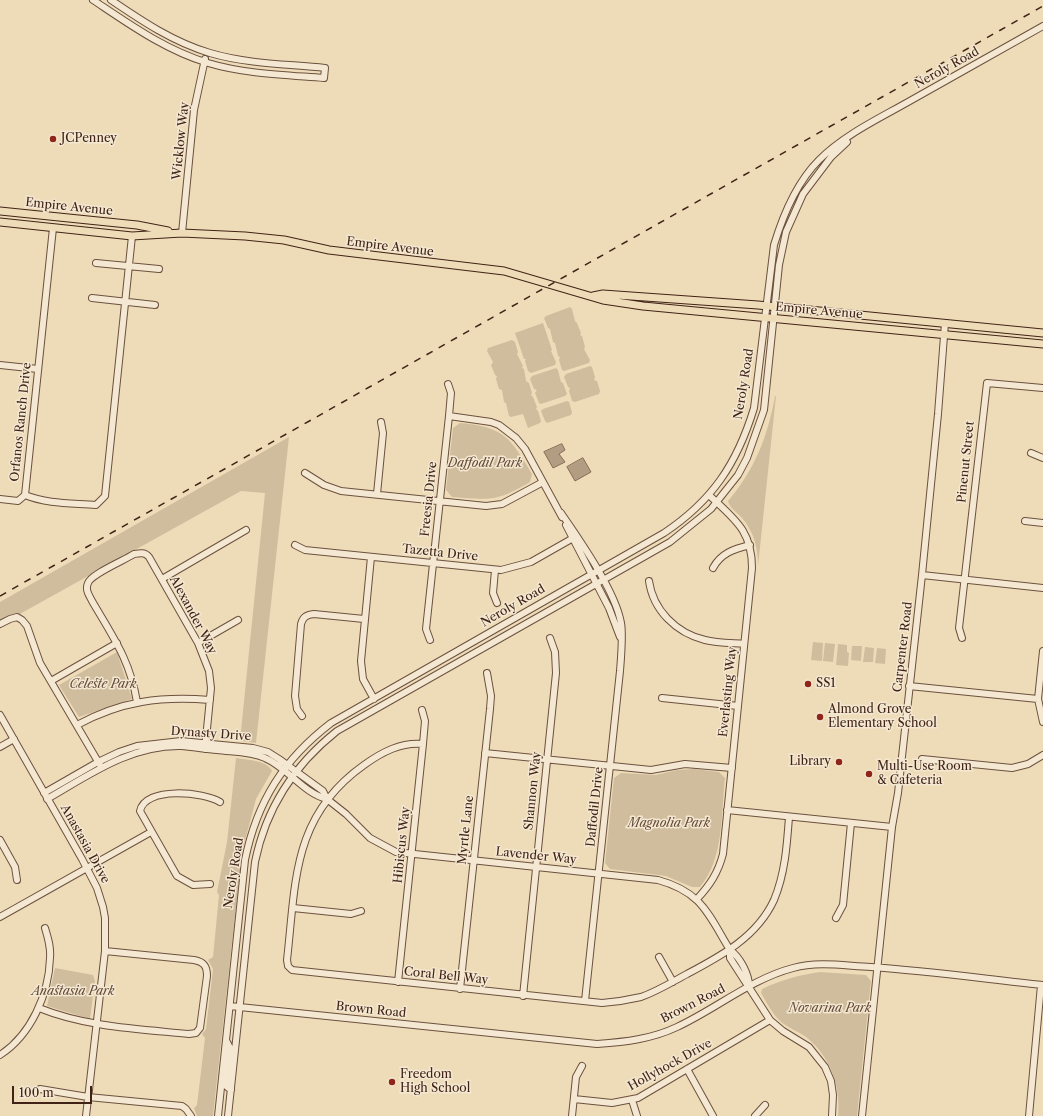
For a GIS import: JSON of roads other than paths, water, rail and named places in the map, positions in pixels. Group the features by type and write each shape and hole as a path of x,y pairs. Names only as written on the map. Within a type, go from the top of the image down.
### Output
{"main road":[{"name":"Empire Avenue","path":"0,211 136,225 182,233"},
{"name":"Empire Avenue","path":"0,222 132,236 182,233 253,236 284,240 329,250 504,271 603,300 643,306 1043,344"},
{"path":"52,228 59,222 91,225 100,222"},
{"name":"Empire Avenue","path":"593,296 603,294 766,306 1043,333"},
{"path":"643,306 647,297"}],"street":[{"path":"93,0 153,39 183,54 204,61 249,71 324,78 325,68 250,61 207,52 170,37 110,0"},
{"name":"Neroly Road","path":"218,1116 248,846 262,805 283,770 312,738 331,723 669,530 689,516 709,496 729,469 747,432 754,408 770,269 781,220 791,199 818,161 861,129 1043,26"},
{"name":"Wicklow Way","path":"182,233 194,110 207,52"},
{"name":"Neroly Road","path":"228,1116 258,848 271,811 293,774 319,746 337,731 670,542 695,523 717,503 738,475 747,458 761,423 764,410 774,307 782,247 786,232 803,194 831,157 861,129"},
{"path":"781,220 786,232"},
{"name":"Orfanos Ranch Drive","path":"52,228 25,495 36,499 96,506 105,496 124,301 132,236"},
{"path":"96,263 159,269"},
{"path":"92,298 155,305"},
{"name":"Carpenter Road","path":"862,1116 892,827 898,792 922,575 938,414 945,323"},
{"path":"0,365 38,369"},
{"name":"Freesia Drive","path":"430,640 426,629 449,416 450,393 448,384"},
{"name":"Pinenut Street","path":"964,580 987,384 1043,388"},
{"name":"Daffodil Drive","path":"449,416 491,422 509,432 521,444 575,538 598,571 618,613 621,624 621,659 586,1001"},
{"path":"377,494 383,433 381,422"},
{"path":"1031,453 1043,458"},
{"path":"305,473 324,486 335,490 486,506 502,504 543,482"},
{"path":"0,499 18,501 25,495"},
{"name":"Everlasting Way","path":"697,899 711,884 720,864 732,768 752,568 750,545 747,536 739,523 709,496"},
{"path":"1025,521 1043,523"},
{"path":"162,579 246,530"},
{"name":"Daffodil Drive","path":"575,538 591,575 609,608 620,639"},
{"name":"Tazetta Drive","path":"295,545 305,550 495,570 519,567 575,538"},
{"path":"713,568 717,559 723,555 750,545"},
{"name":"Alexander Way","path":"117,643 90,597 87,587 93,578 134,554 144,553 149,557 198,643 209,671 211,688 205,746"},
{"path":"371,557 360,662 363,678 374,699"},
{"path":"495,570 493,593 497,603"},
{"path":"922,575 1043,588"},
{"path":"962,638 959,628 964,580"},
{"path":"649,581 650,593 659,609 671,623 683,631 706,640 744,644"},
{"path":"302,716 297,709 295,684 301,624 303,618 314,614 364,619"},
{"path":"0,624 10,618 17,617 24,622 34,649 51,681 100,765"},
{"path":"198,643 238,620"},
{"name":"Shannon Way","path":"523,996 556,673 555,652 550,638"},
{"path":"51,681 117,643 125,657 134,684 137,702"},
{"path":"1043,651 1038,699 1043,722"},
{"name":"Myrtle Lane","path":"460,989 491,696 487,673"},
{"path":"909,686 1038,699"},
{"path":"76,725 92,716 137,702 166,698 210,700"},
{"path":"662,698 738,706"},
{"name":"Hibiscus Way","path":"398,982 423,744 425,721 422,710"},
{"name":"Anastasia Drive","path":"0,715 98,888 103,907 105,918 105,951 86,1116"},
{"path":"0,747 14,739"},
{"name":"Coral Bell Way","path":"423,744 398,746 372,759 343,781 327,799 314,818 301,850 287,960 288,966 292,970 523,996 586,1001 625,1001 642,996 673,982 730,950 752,932 773,902 783,872 789,817"},
{"name":"Dynasty Drive","path":"45,796 100,765 122,757 160,748 180,746 253,748 268,752 287,765 293,774"},
{"name":"Dynasty Drive","path":"205,746 264,757 283,770 323,791 327,799"},
{"path":"485,754 651,770 685,764 732,768"},
{"path":"922,759 1012,768 1028,764 1043,755"},
{"path":"210,884 193,885 177,876 140,811 141,807 147,800 173,793 211,797 220,802"},
{"name":"Lavender Way","path":"327,799 378,844 396,852 658,880 682,888 697,899 712,919 730,950 730,958 744,982 749,986 770,1020 783,1031 809,1047 825,1067 831,1081 833,1095 832,1116"},
{"path":"727,810 892,827"},
{"path":"836,918 843,905 851,823"},
{"path":"0,917 151,832"},
{"path":"0,840 15,867 17,880"},
{"path":"293,908 351,914 361,911"},
{"path":"0,1055 20,1036 39,1008 46,989 50,957 49,943 45,928"},
{"path":"39,1008 58,1016 97,1024 189,1034 196,1033 202,1022 207,969 205,965 199,961 105,951"},
{"path":"659,957 673,982"},
{"name":"Brown Road","path":"230,1006 597,1044 624,1042 650,1037 676,1027 749,986 770,976 793,968 824,964 1042,985"},
{"path":"1029,1116 1042,985"},
{"name":"Hollyhock Drive","path":"574,1099 612,1103 632,1100 770,1020"},
{"path":"226,1040 230,1048 226,1086 231,1090"},
{"path":"572,1116 576,1077 582,1066"},
{"path":"687,1069 713,1116"},
{"path":"40,1089 88,1097 182,1106 191,1116"},
{"path":"632,1100 637,1116"},
{"path":"755,1116 765,1105"}],"railway":[{"path":"0,596 1043,6"}],"place":[{"name":"JCPenney","path":"53,139"},
{"name":"SS1","path":"808,684"},
{"name":"Almond Grove Elementary School","path":"820,717"},
{"name":"Library","path":"839,762"},
{"name":"Multi-Use Room & Cafeteria","path":"869,774"},
{"name":"Freedom High School","path":"392,1082"}],"park label":[{"name":"Daffodil Park","path":"485,464"},
{"name":"Celeste Park","path":"103,685"},
{"name":"Magnolia Park","path":"669,824"},
{"name":"Anastasia Park","path":"73,992"},
{"name":"Novarina Park","path":"830,1009"}]}
